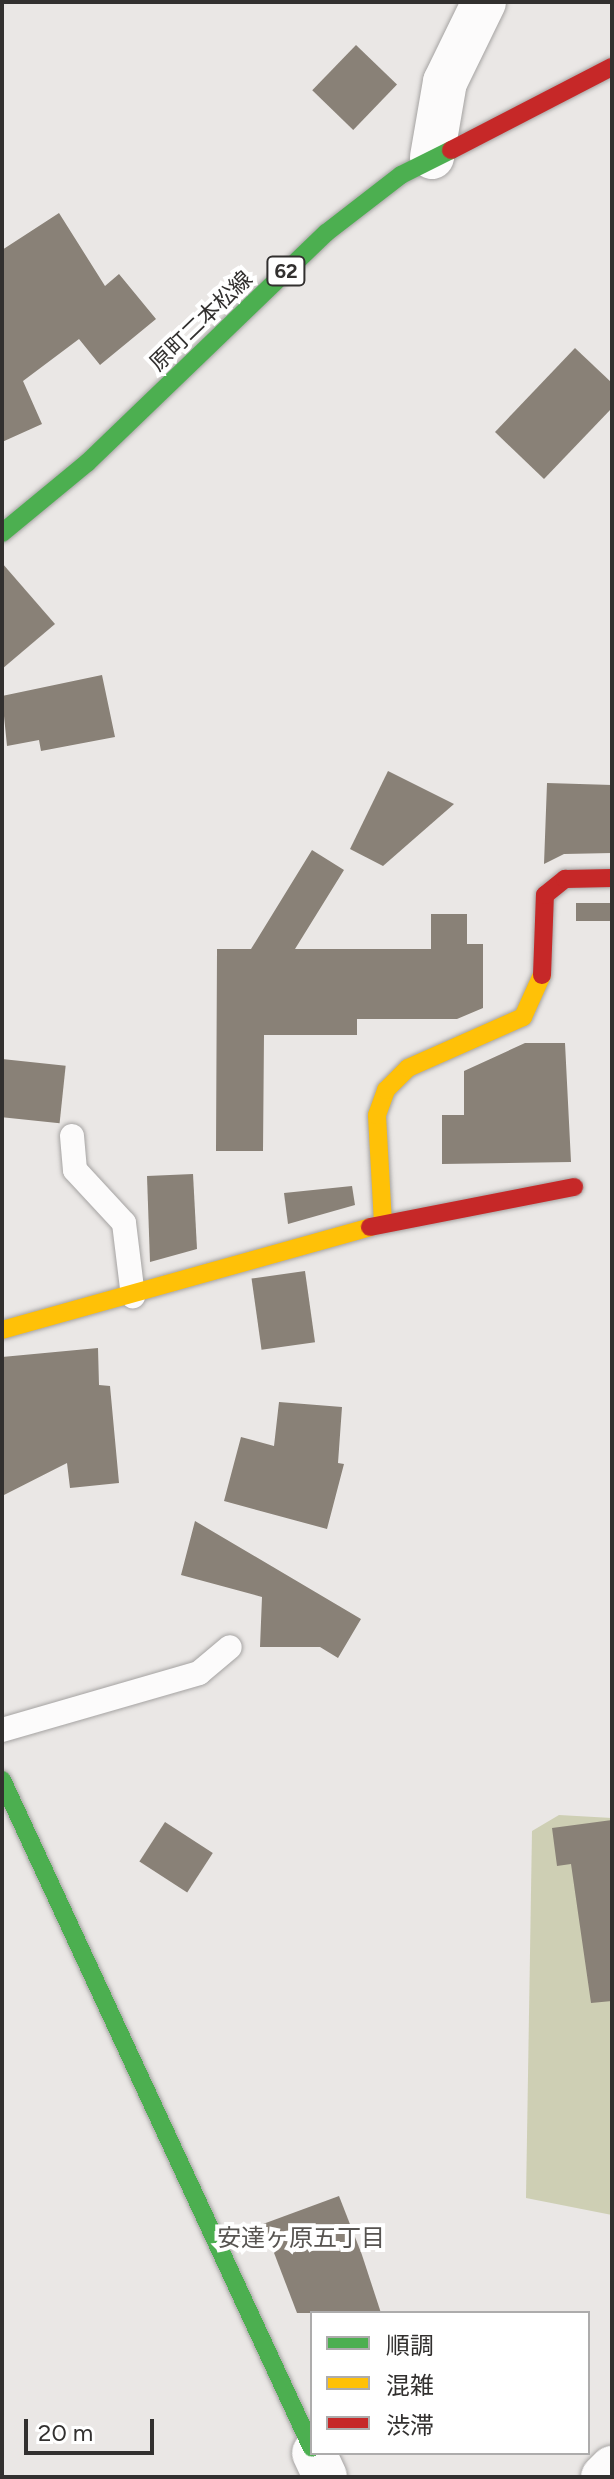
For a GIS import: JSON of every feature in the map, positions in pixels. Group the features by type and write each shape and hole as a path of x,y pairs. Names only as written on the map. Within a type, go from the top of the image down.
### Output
{"street":[{"path":"432,157 445,82 484,2"},
{"name":"原町二本松線","path":"2,533 87,463 326,233 432,157 612,67"},
{"path":"383,1223 377,1115 386,1090 408,1068 523,1017 541,987 545,895 565,879 612,878"},
{"path":"2,1330 133,1296 383,1223 574,1187"},
{"path":"2,1780 310,2445"},
{"path":"315,2455 325,2477"},
{"path":"603,2477 612,2468"}],"lane":[{"path":"72,1136 75,1170 124,1223 133,1296"},
{"path":"2,1730 199,1673 230,1647"}],"green space":[{"path":"559,1815 612,1818 612,2215 526,2198 532,1831"}],"building":[{"path":"356,45 397,85 353,130 312,90"},
{"path":"59,213 105,286 119,274 156,319 100,365 79,339 23,381 42,424 2,442 2,250"},
{"path":"575,348 612,383 612,408 544,479 495,432"},
{"path":"2,563 55,624 2,669"},
{"path":"102,675 115,737 41,751 39,740 7,746 2,696"},
{"path":"388,771 454,804 383,866 350,849"},
{"path":"547,783 612,785 612,853 564,854 544,864"},
{"path":"312,850 344,870 295,949 431,949 431,914 467,914 467,944 483,944 483,1008 457,1019 357,1019 357,1035 264,1035 263,1151 216,1151 217,949 251,949"},
{"path":"576,903 612,903 612,921 576,921"},
{"path":"525,1043 565,1043 571,1162 442,1164 442,1115 464,1115 464,1071"},
{"path":"2,1059 66,1066 60,1123 2,1117"},
{"path":"193,1174 197,1249 150,1262 147,1176"},
{"path":"352,1186 355,1205 288,1224 284,1193"},
{"path":"305,1271 315,1342 262,1350 252,1279"},
{"path":"98,1348 99,1385 110,1386 119,1483 70,1488 67,1463 2,1496 2,1357"},
{"path":"279,1402 342,1407 338,1463 344,1464 327,1529 224,1501 241,1437 274,1446"},
{"path":"195,1521 361,1619 338,1658 320,1647 260,1647 262,1597 181,1575"},
{"path":"612,1820 612,2001 591,2003 571,1864 557,1866 552,1828"},
{"path":"165,1822 213,1853 187,1892 139,1861"},
{"path":"339,2196 380,2311 297,2313 263,2224"}],"traffic: fast":[{"path":"2,533 87,463 326,233 401,175 451,150"},
{"path":"2,1780 310,2444"}],"traffic: slow":[{"path":"383,1223 377,1115 386,1090 408,1068 523,1017 542,975"},
{"path":"2,1330 370,1227"}],"traffic: jam":[{"path":"451,150 612,67"},
{"path":"542,975 545,895 565,879 612,878"},
{"path":"370,1227 574,1187"}],"district":[{"name":"安達ヶ原五丁目","path":"301,2238"}]}
